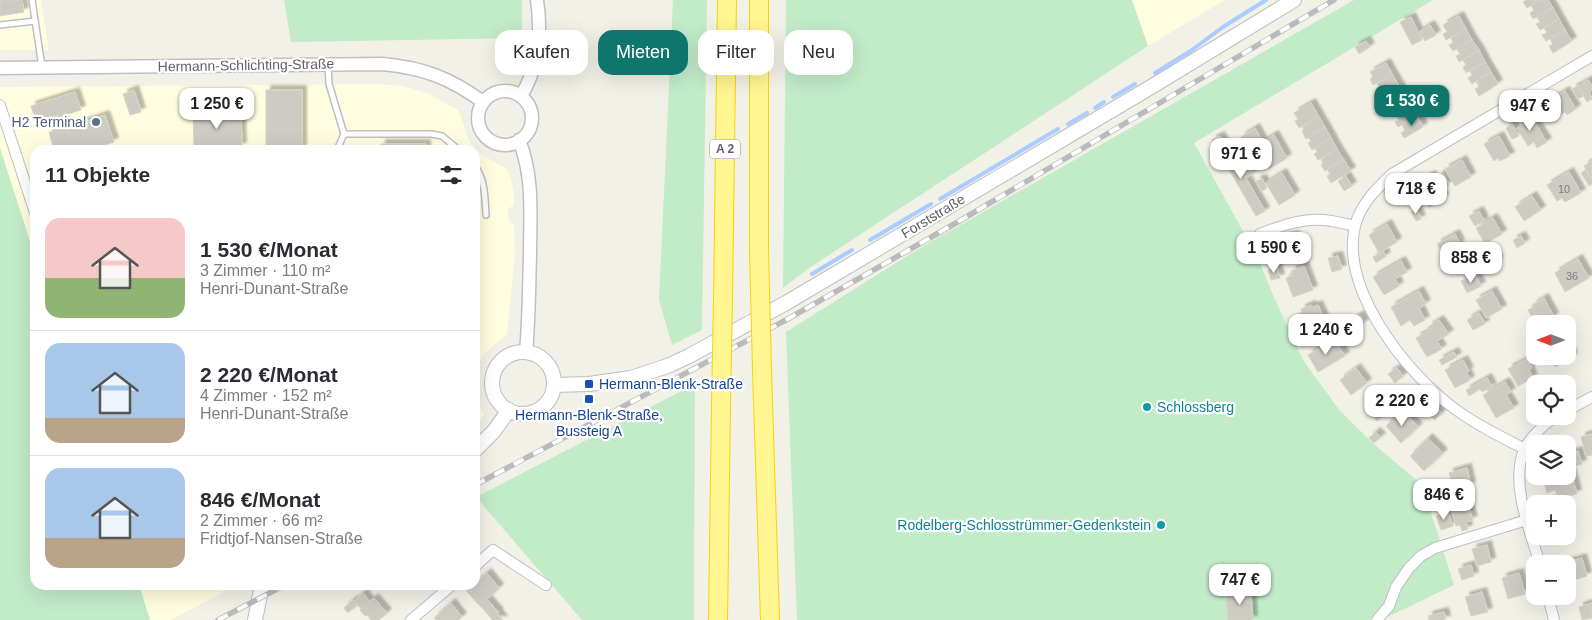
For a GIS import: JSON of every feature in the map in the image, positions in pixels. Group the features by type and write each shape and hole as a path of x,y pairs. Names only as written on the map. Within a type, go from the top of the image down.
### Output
{"highway":[{"name":"A 2","path":"718,620 727,0"},
{"name":"A 2","path":"759,0 759,250 770,620"}],"main road":[{"name":"Forststraße","path":"554,386 589,384 631,378 670,365 689,356 786,303 1143,92 1294,0"},
{"path":"526,352 539,356 549,366 554,386 549,400 538,410 523,414 508,410 497,400 492,385 499,364 504,358 511,354 526,352"},
{"path":"480,445 494,431 508,410"},
{"path":"255,620 261,590"}],"street":[{"path":"520,96 528,83 538,54 540,32 537,0"},
{"path":"1525,449 1482,426 1454,408 1432,389 1400,354 1372,312 1360,283 1353,257 1352,241 1358,216 1372,194 1392,174 1592,56"},
{"name":"Hermann-Schlichting-Straße","path":"0,68 383,64 422,70 440,76 458,84 483,102"},
{"path":"510,91 520,96 529,106 532,118 528,131 520,140 507,145 500,144 483,134 478,114 487,97 497,92 510,91"},
{"path":"0,105 30,198"},
{"path":"520,140 529,174 531,200 529,313 526,352"},
{"path":"1260,234 1284,225 1306,220 1324,220 1355,226"},
{"path":"1576,406 1592,397"},
{"path":"1526,516 1521,493 1520,468 1525,449 1546,425"},
{"path":"1377,620 1389,606 1396,587 1409,568 1421,556 1435,548 1526,520"},
{"path":"480,562 493,550 546,585"},
{"path":"411,620 446,590"},
{"path":"1550,605 1554,620"}],"lane":[{"path":"32,0 42,68"},
{"path":"0,25 35,21"},
{"path":"328,64 329,84 344,134 339,145"},
{"path":"344,134 430,134 442,136 453,145"},
{"path":"480,176 485,192 486,215"}],"shaded area":[{"path":"0,0 41,0 49,50 0,50"},
{"path":"1124,0 1225,0 1148,46 1139,45"},
{"path":"378,84 404,86 429,94 458,110 472,145 30,145 30,241 0,148 0,87"},
{"path":"480,153 506,169 511,179 514,194 514,206 508,208 509,222 514,225 515,254 507,334 484,354 480,361"},
{"path":"480,405 484,415 480,421"},
{"path":"141,590 224,590 171,620 150,620"}],"green space":[{"path":"284,0 522,0 522,30 495,30 495,38 291,42"},
{"path":"673,0 707,0 707,30 698,30 698,75 706,75 702,330 672,345 659,300 670,75 688,75 688,30 672,30"},
{"path":"786,0 1132,0 1148,46 809,268 783,288 785,75 853,75 853,30 786,30"},
{"path":"1354,0 1433,0 1194,143 1258,258 1303,360 1340,411 1375,445 1422,485 1454,585 1381,620 797,620 786,332 915,251"},
{"path":"0,148 30,241 30,590 141,590 150,620 0,620"},
{"path":"695,384 694,620 582,620 480,502 480,495"}],"building":[{"path":"0,0 22,0 24,12 0,16"},
{"path":"1526,0 1540,0 1527,8 1523,2"},
{"path":"1540,0 1548,0 1553,8 1533,19 1530,13 1534,10 1531,6"},
{"path":"1553,8 1559,19 1540,30 1536,24 1540,22 1537,17"},
{"path":"1459,16 1466,29 1446,40 1443,34 1447,32 1443,25"},
{"path":"1411,17 1422,40 1412,45 1400,22"},
{"path":"1559,19 1565,30 1546,41 1542,35 1547,33 1544,28"},
{"path":"1430,25 1436,35 1425,41 1419,32"},
{"path":"1466,29 1472,40 1453,51 1449,45 1453,43 1451,38"},
{"path":"1565,30 1572,41 1553,53 1549,46 1553,44 1550,39"},
{"path":"1472,40 1479,50 1459,62 1456,56 1460,54 1457,49"},
{"path":"1366,41 1370,47 1359,54 1355,47"},
{"path":"1479,50 1485,62 1466,73 1463,67 1466,65 1463,60"},
{"path":"1485,62 1491,72 1472,84 1468,78 1472,75 1470,71"},
{"path":"1386,63 1392,74 1373,85 1370,79 1373,77 1370,72"},
{"path":"1491,72 1498,84 1479,96 1475,89 1479,87 1476,81"},
{"path":"1392,74 1398,84 1380,95 1376,89 1379,87 1377,83"},
{"path":"1588,80 1592,86 1592,90 1589,92 1592,99 1587,102 1578,86"},
{"path":"1398,84 1404,95 1386,106 1382,100 1386,98 1383,93"},
{"path":"1578,86 1583,96 1578,99 1572,89"},
{"path":"134,90 141,112 130,115 123,94"},
{"path":"266,90 302,90 302,145 266,145"},
{"path":"1565,91 1576,109 1567,115 1565,112 1558,116 1549,101"},
{"name":"H2 Terminal","path":"75,92 81,110 62,116 66,128 105,115 114,142 105,145 53,145 49,132 53,131 50,121 37,125 31,106"},
{"path":"1404,95 1411,106 1392,117 1389,111 1392,109 1389,104"},
{"path":"1311,103 1319,117 1299,128 1295,121 1298,119 1294,113"},
{"path":"1411,106 1417,116 1398,127 1395,122 1399,120 1396,115"},
{"path":"241,112 242,145 194,145 193,113"},
{"path":"1417,116 1423,127 1404,138 1401,133 1405,130 1402,125"},
{"path":"1319,117 1325,127 1306,139 1302,127"},
{"path":"1533,119 1543,136 1528,146 1517,128"},
{"path":"1512,124 1519,136 1512,139 1506,128"},
{"path":"1325,127 1331,138 1312,150 1308,143 1311,141 1308,137"},
{"path":"1255,128 1263,142 1274,135 1287,158 1269,169 1265,163 1258,168 1241,137"},
{"path":"1220,136 1226,146 1218,150 1212,140"},
{"path":"1499,136 1510,156 1500,161 1498,158 1494,161 1484,144"},
{"path":"1543,136 1547,142 1537,148 1534,142"},
{"path":"1331,138 1337,149 1318,160 1314,154 1317,152 1315,148"},
{"path":"381,144 426,144 426,145"},
{"path":"1227,145 1265,211 1256,216 1218,151"},
{"path":"1246,147 1249,153 1244,156 1248,162 1253,159 1257,167 1252,170 1254,173 1246,178 1232,155"},
{"path":"1337,149 1344,160 1325,171 1321,165 1323,163 1321,159"},
{"path":"1344,160 1351,171 1331,183 1327,176 1330,174 1327,169"},
{"path":"1462,160 1471,177 1455,186 1445,169"},
{"path":"1592,161 1592,180 1584,166"},
{"path":"1586,170 1592,180 1592,184 1589,186 1581,173"},
{"path":"1569,172 1581,193 1565,202 1562,198 1557,201 1547,185"},
{"path":"1282,173 1295,195 1279,205 1266,183"},
{"path":"1442,173 1449,185 1444,187 1438,176"},
{"path":"1431,175 1442,193 1423,204 1421,201 1416,204 1408,189"},
{"path":"1346,176 1352,186 1344,191 1338,181"},
{"path":"1262,179 1267,188 1262,191 1256,181"},
{"path":"1441,193 1444,198 1429,207 1426,202"},
{"path":"1532,196 1541,210 1524,221 1515,207"},
{"path":"1416,209 1421,219 1416,221 1411,212"},
{"path":"1479,211 1484,221 1475,226 1469,216"},
{"path":"1493,218 1502,234 1485,244 1476,228"},
{"path":"1387,224 1397,242 1379,253 1369,235"},
{"path":"1455,234 1460,243 1458,245 1462,253 1447,261 1437,244"},
{"path":"1295,235 1299,254 1286,257 1286,262 1277,264 1272,240"},
{"path":"1521,236 1525,243 1517,248 1513,240"},
{"path":"1273,241 1276,256 1258,257 1255,245"},
{"path":"1383,251 1386,256 1376,263 1373,257"},
{"path":"1493,252 1498,261 1492,264 1487,256"},
{"path":"1338,256 1342,269 1332,272 1328,258"},
{"path":"1578,259 1589,278 1565,292 1555,273"},
{"path":"1401,261 1407,272 1395,279 1399,286 1384,295 1373,277"},
{"path":"1304,266 1313,290 1293,297 1286,278 1293,275 1291,271"},
{"path":"1277,267 1280,278 1271,280 1268,270"},
{"path":"1475,274 1481,286 1467,293 1461,281"},
{"path":"1419,291 1426,304 1419,308 1425,320 1414,326 1410,320 1401,326 1391,307"},
{"path":"1492,291 1502,309 1486,318 1476,300"},
{"path":"1544,298 1553,315 1531,315 1528,310 1534,307 1533,305"},
{"path":"1311,305 1313,307 1318,305 1327,325 1324,326 1322,322 1315,325 1317,329 1307,333 1298,314 1302,312 1301,309"},
{"path":"1479,313 1485,324 1473,330 1467,320"},
{"path":"1360,315 1365,323 1355,329 1350,321"},
{"path":"1439,320 1449,334 1437,341 1442,349 1427,357 1416,338 1430,330 1428,327"},
{"path":"1334,339 1345,356 1318,372 1308,355"},
{"path":"1454,352 1457,357 1442,365 1439,360"},
{"path":"1463,360 1469,371 1466,372 1470,380 1455,388 1445,370"},
{"path":"1526,360 1526,365 1530,365 1532,368 1529,370 1532,375 1526,375 1526,382 1518,386 1508,369"},
{"path":"1356,368 1367,383 1351,395 1340,380"},
{"path":"1397,368 1403,376 1395,383 1388,374"},
{"path":"1487,378 1492,387 1482,392 1480,389 1469,396 1466,390"},
{"path":"1505,382 1511,392 1506,395 1514,408 1496,418 1483,395"},
{"path":"1380,394 1393,408 1377,421 1365,407"},
{"path":"1435,406 1442,413 1435,420 1428,414"},
{"path":"1405,413 1418,427 1401,443 1386,426 1396,416 1399,419"},
{"path":"1376,432 1381,437 1374,443 1369,438"},
{"path":"1592,434 1592,455 1586,456 1581,437"},
{"path":"1428,438 1443,453 1424,471 1410,456"},
{"path":"1578,451 1582,464 1576,466 1576,452"},
{"path":"1467,468 1471,486 1463,488 1465,495 1452,499 1448,493 1454,491 1449,473"},
{"path":"1545,485 1575,485 1577,494 1557,495 1555,490 1547,493"},
{"path":"1466,500 1473,520 1466,522 1468,529 1462,531 1460,525 1456,526 1450,505"},
{"path":"1448,512 1453,526 1441,530 1436,516"},
{"path":"1487,545 1491,562 1477,566 1472,549"},
{"path":"1582,558 1587,576 1576,579 1576,560"},
{"path":"1471,565 1474,576 1462,580 1458,569"},
{"path":"487,573 499,588 487,599 503,620 491,620 466,591 480,590 480,579"},
{"path":"1519,573 1525,594 1508,599 1502,578"},
{"path":"1251,592 1253,620 1228,620 1226,593"},
{"path":"1482,592 1488,612 1471,616 1465,597"},
{"path":"363,593 370,602 361,609 354,601"},
{"path":"374,598 387,613 379,620 371,620 360,610"},
{"path":"353,600 357,605 348,613 344,608"},
{"path":"451,603 462,617 459,620 437,620 434,618"},
{"path":"1592,603 1592,618 1582,620 1579,607"},
{"path":"1444,612 1446,620 1429,620 1428,616"}],"waterway":[{"path":"1155,73 1266,0"},
{"path":"1113,97 1135,84"},
{"path":"1095,108 1104,102"},
{"path":"1068,124 1087,113"},
{"path":"940,199 1058,129"},
{"path":"870,240 931,204"},
{"path":"812,274 852,250"}],"railway":[{"path":"480,482 786,320 956,223 1334,0"},
{"path":"218,620 275,590"}],"place":[{"name":"H2 Terminal","path":"96,122"},
{"name":"Hermann-Blenk-Straße","path":"589,384"},
{"name":"Hermann-Blenk-Straße, Bussteig A","path":"589,399"},
{"name":"Schlossberg","path":"1147,407"},
{"name":"Rodelberg-Schlosstrümmer-Gedenkstein","path":"1161,525"}]}
